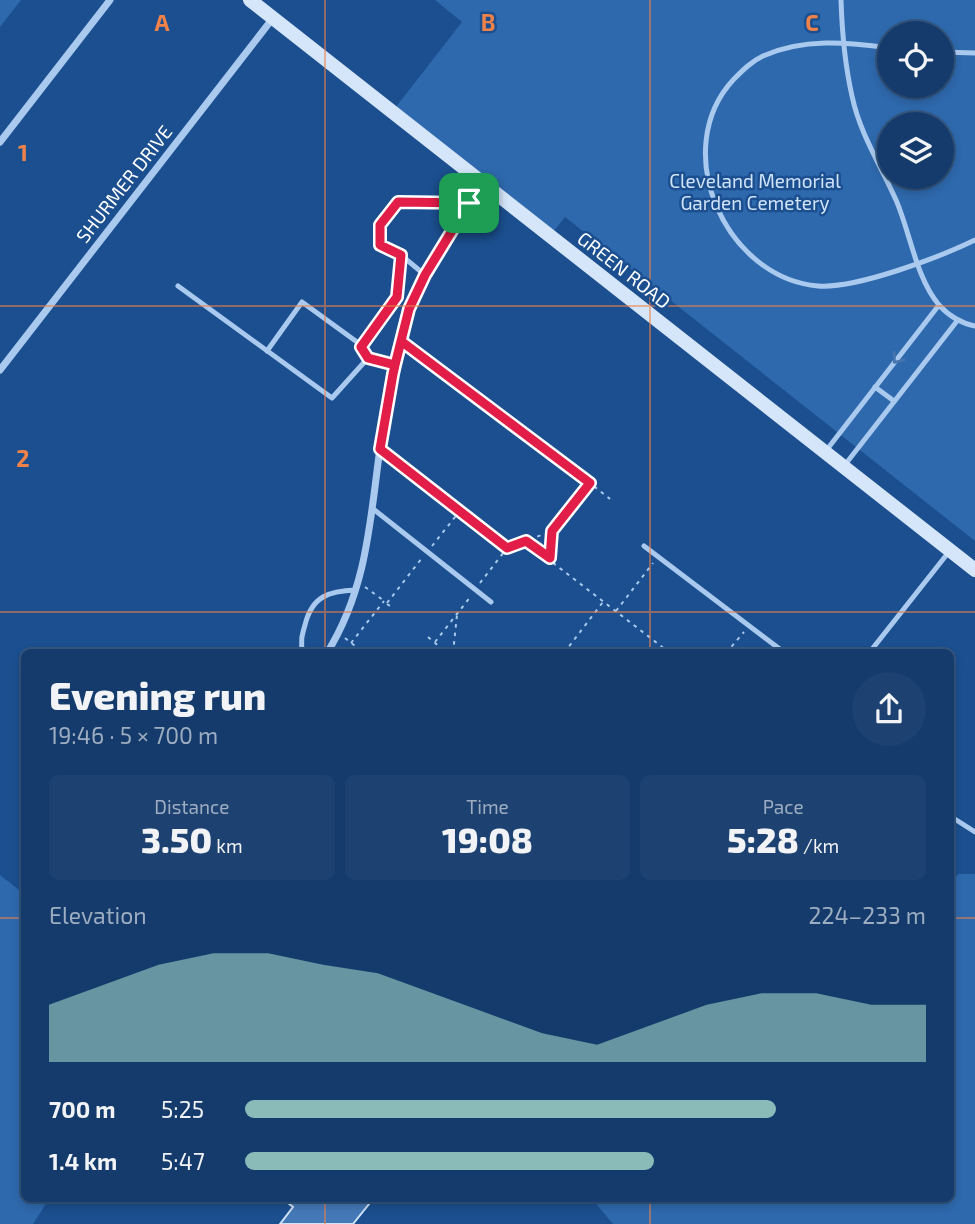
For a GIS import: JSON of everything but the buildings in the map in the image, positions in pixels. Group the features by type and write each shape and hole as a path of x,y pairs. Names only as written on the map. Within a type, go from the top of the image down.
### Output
{"main road":[{"name":"GREEN ROAD","path":"250,0 975,570"}],"street":[{"path":"0,142 110,0"},
{"name":"SHURMER DRIVE","path":"0,370 273,18"},
{"path":"330,649 339,634 363,570 380,449 395,365 409,309 425,275 482,183"}],"lane":[{"path":"841,0 852,98 897,201 918,263 939,305 957,321 975,326"},
{"path":"877,47 844,43 797,45 760,57 740,73 723,93 711,120 706,148 705,167 722,220 740,246 760,263 790,280 815,286 839,286 918,263 975,240"},
{"path":"954,52 975,53"},
{"path":"425,275 401,255 380,245 380,225 398,202 469,203"},
{"path":"361,347 397,297 401,255"},
{"path":"178,286 332,398 368,358"},
{"path":"267,351 302,302 357,342 368,358 395,365"},
{"path":"825,452 939,305"},
{"path":"844,466 957,321"},
{"path":"401,341 555,456"},
{"path":"875,387 894,401"},
{"path":"372,508 491,602"},
{"path":"644,546 780,649"},
{"path":"872,649 950,550"},
{"path":"302,649 300,640 314,603 337,590 358,586"},
{"path":"954,819 975,832"}],"path":[{"path":"380,449 507,548 552,531 590,483"},
{"path":"555,456 610,499"},
{"path":"550,558 552,531"},
{"path":"526,541 665,649"},
{"path":"616,611 658,557"},
{"path":"358,586 393,608"},
{"path":"351,643 384,601"},
{"path":"567,649 604,601"},
{"path":"453,649 457,614"},
{"path":"729,649 749,626"},
{"path":"339,634 359,649"},
{"path":"428,637 442,649"}],"green space":[{"path":"0,0 21,0 0,27"},
{"name":"Cleveland Memorial Garden Cemetery","path":"435,0 975,0 975,541 565,217 550,236 392,112 462,22"},
{"path":"958,874 975,874 975,1224 613,1224 595,1202 954,1202 954,880"},
{"path":"0,875 21,892 21,1202 47,1202 33,1224 0,1224"}],"route":[{"path":"469,203 398,202 380,225 380,245 401,255 397,297 361,347 368,358 395,365 401,341 555,456 590,483 552,531 550,558 526,541 507,548 380,449 393,374 395,365 409,309 440,248 469,203"}]}
